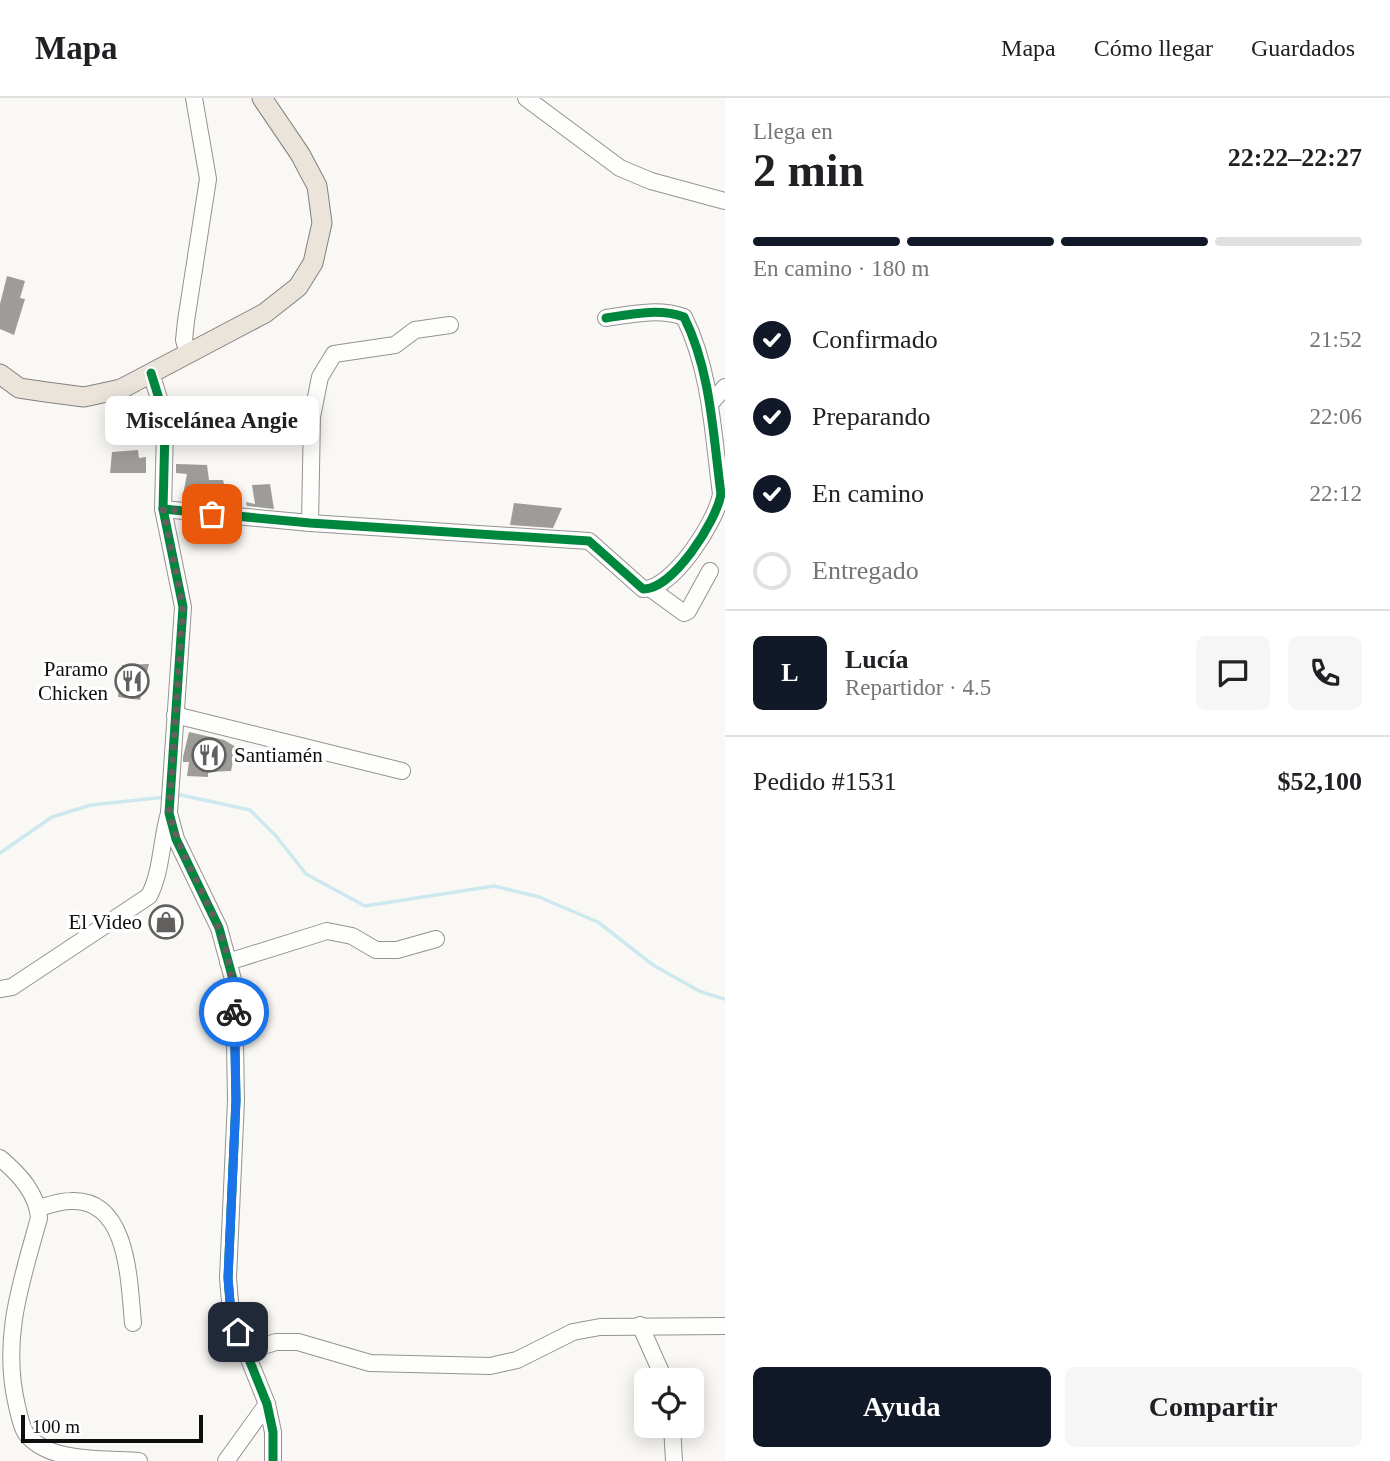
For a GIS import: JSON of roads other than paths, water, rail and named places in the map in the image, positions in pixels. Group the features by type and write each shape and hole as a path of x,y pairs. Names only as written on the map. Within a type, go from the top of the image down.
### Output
{"main road":[{"path":"0,374 19,388 84,397 121,389 265,313 298,287 313,263 322,223 317,186 300,154 262,98"}],"street":[{"path":"188,353 184,340 187,310 208,179 206,153 194,98"},
{"path":"526,98 620,168 651,181 725,201"},
{"path":"163,509 310,523 589,541 643,589 651,589 679,570 719,508 721,494 710,404 692,334 684,317 670,312 606,318"},
{"path":"310,523 313,417 320,377 334,354 395,345 415,330 450,325"},
{"path":"0,989 12,987 149,896 156,882 170,802 183,607 163,509 165,430 151,373"},
{"path":"710,404 725,387"},
{"path":"651,589 684,612 688,611 710,571"},
{"path":"175,715 402,771"},
{"path":"170,802 176,839 219,928 234,983 236,1100 228,1278 230,1302 238,1332 267,1404 273,1432 273,1461"},
{"path":"228,962 327,931 352,936 376,950 397,950 436,939"},
{"path":"0,1158 20,1175 38,1208 39,1218 12,1323 10,1379 23,1432 44,1448 59,1454 139,1461"},
{"path":"38,1208 69,1201 85,1202 100,1209 111,1221 120,1235 133,1323"},
{"path":"640,1325 659,1368"},
{"path":"247,1351 276,1342 298,1342 370,1363 490,1366 517,1360 572,1332 600,1326 725,1326"},
{"path":"226,1461 267,1404"},
{"path":"673,1438 674,1461"}],"waterway":[{"path":"174,796 181,795 250,810 276,836 306,874 365,906 494,886 539,897 598,922 653,965 701,992 725,999"},
{"path":"0,853 52,817 91,805 166,797"}],"place":[{"name":"Miscelánea Angie","path":"212,514"},
{"name":"Paramo Chicken","path":"132,681"},
{"name":"Santiamén","path":"209,755"},
{"name":"El Video","path":"166,922"}]}
